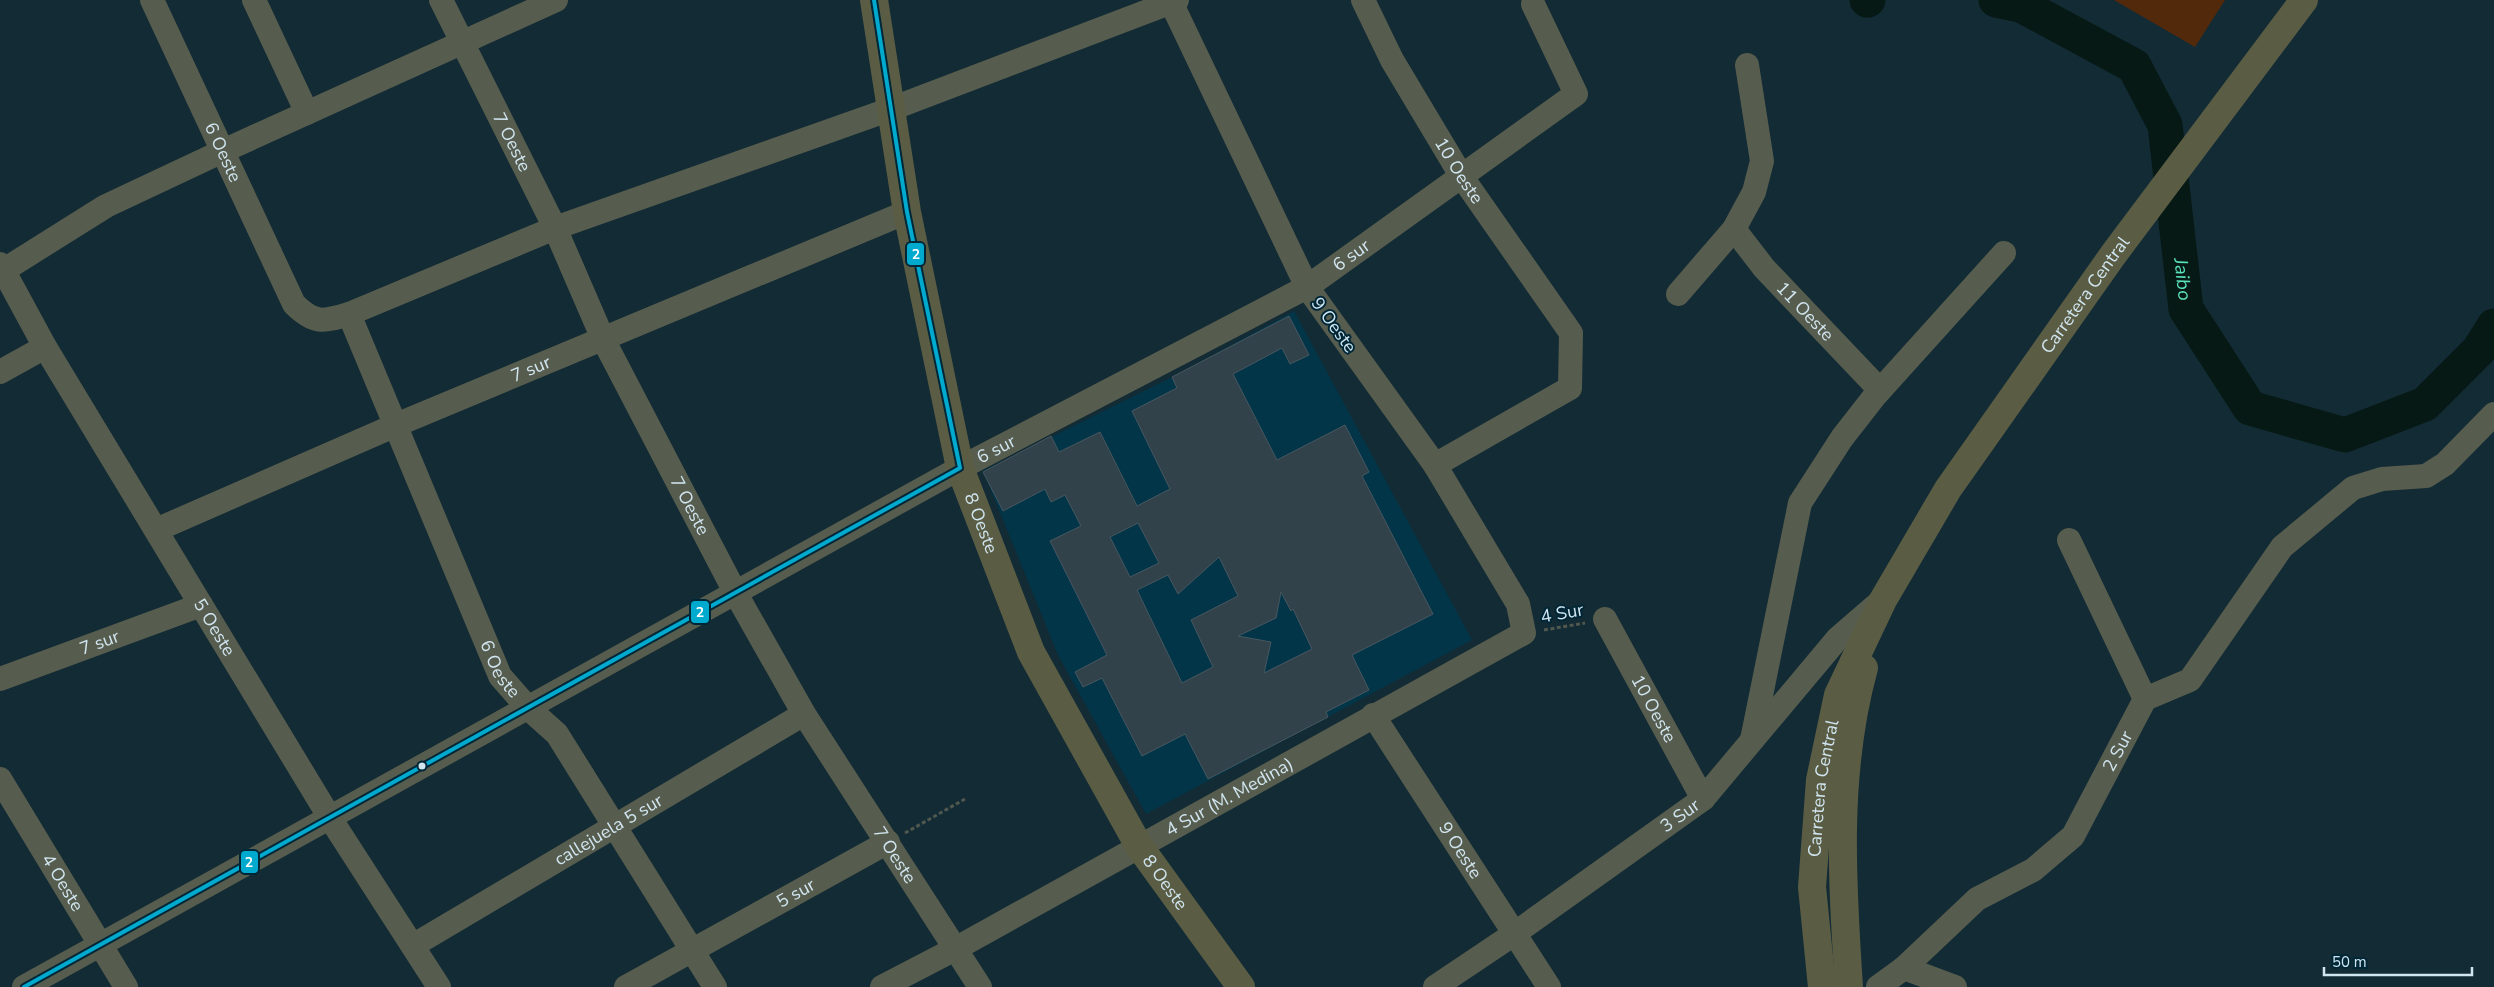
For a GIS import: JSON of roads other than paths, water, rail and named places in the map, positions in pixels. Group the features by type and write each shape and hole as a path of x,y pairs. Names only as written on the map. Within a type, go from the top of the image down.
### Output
{"main road":[{"name":"8 Oeste","path":"874,0 907,212 960,468 1031,652 1139,846 1241,987"},
{"name":"Carretera Central","path":"1822,987 1812,887 1820,780 1838,695 1883,600 1948,489 2113,255 2304,0"},
{"name":"Carretera Central","path":"1849,987 1842,876 1845,780 1857,692 1883,600"}],"street":[{"name":"6 Oeste","path":"152,0 294,304 306,317 325,321 349,314 500,676 528,708 557,734 715,987"},
{"path":"254,0 307,113"},
{"name":"7 Oeste","path":"441,0 555,228 603,339 735,592 804,714 980,987"},
{"path":"2,267 106,206 556,0"},
{"name":"10 Oeste","path":"1363,0 1392,60 1462,177 1571,333 1570,388 1435,465"},
{"path":"349,314 555,228 891,109 1173,1"},
{"name":"9 Oeste","path":"1173,1 1306,287 1435,465 1518,604 1524,633"},
{"name":"6 sur","path":"24,987 98,944 330,818 960,468 1306,287 1576,94 1533,4"},
{"path":"1678,294 1734,229 1754,192 1762,161 1747,65"},
{"name":"7 sur","path":"156,530 396,425 907,212"},
{"name":"11 Oeste","path":"1734,229 1764,268 1880,390"},
{"path":"1751,742 1800,503 1842,438 1880,390 2004,253"},
{"name":"5 Oeste","path":"2,267 45,347 330,818 439,987"},
{"path":"0,372 45,347"},
{"path":"2069,540 2145,699 2190,680 2282,547 2340,501 2353,488 2382,479 2426,476 2445,464 2494,414"},
{"name":"3 Sur","path":"1435,987 1514,934 1703,800 1838,638 1883,600"},
{"name":"7 sur","path":"0,679 201,605"},
{"name":"10 Oeste","path":"1605,619 1703,800"},
{"name":"4 Sur (M. Medina)","path":"882,987 955,949 1373,715 1524,633"},
{"name":"2 Sur","path":"1878,987 1904,968 1977,899 2033,870 2073,836 2145,699"},
{"name":"callejuela 5 sur","path":"414,946 614,825 804,714"},
{"name":"9 Oeste","path":"1373,715 1549,987"},
{"name":"4 Oeste","path":"0,779 98,944 126,987"},
{"name":"5 sur","path":"626,987 888,842"},
{"path":"1904,968 1955,987"}],"waterway":[{"name":"Jaibo","path":"1996,0 2021,5 2134,66 2165,125 2186,309 2250,408 2345,435 2425,404 2479,350 2494,326"}]}
